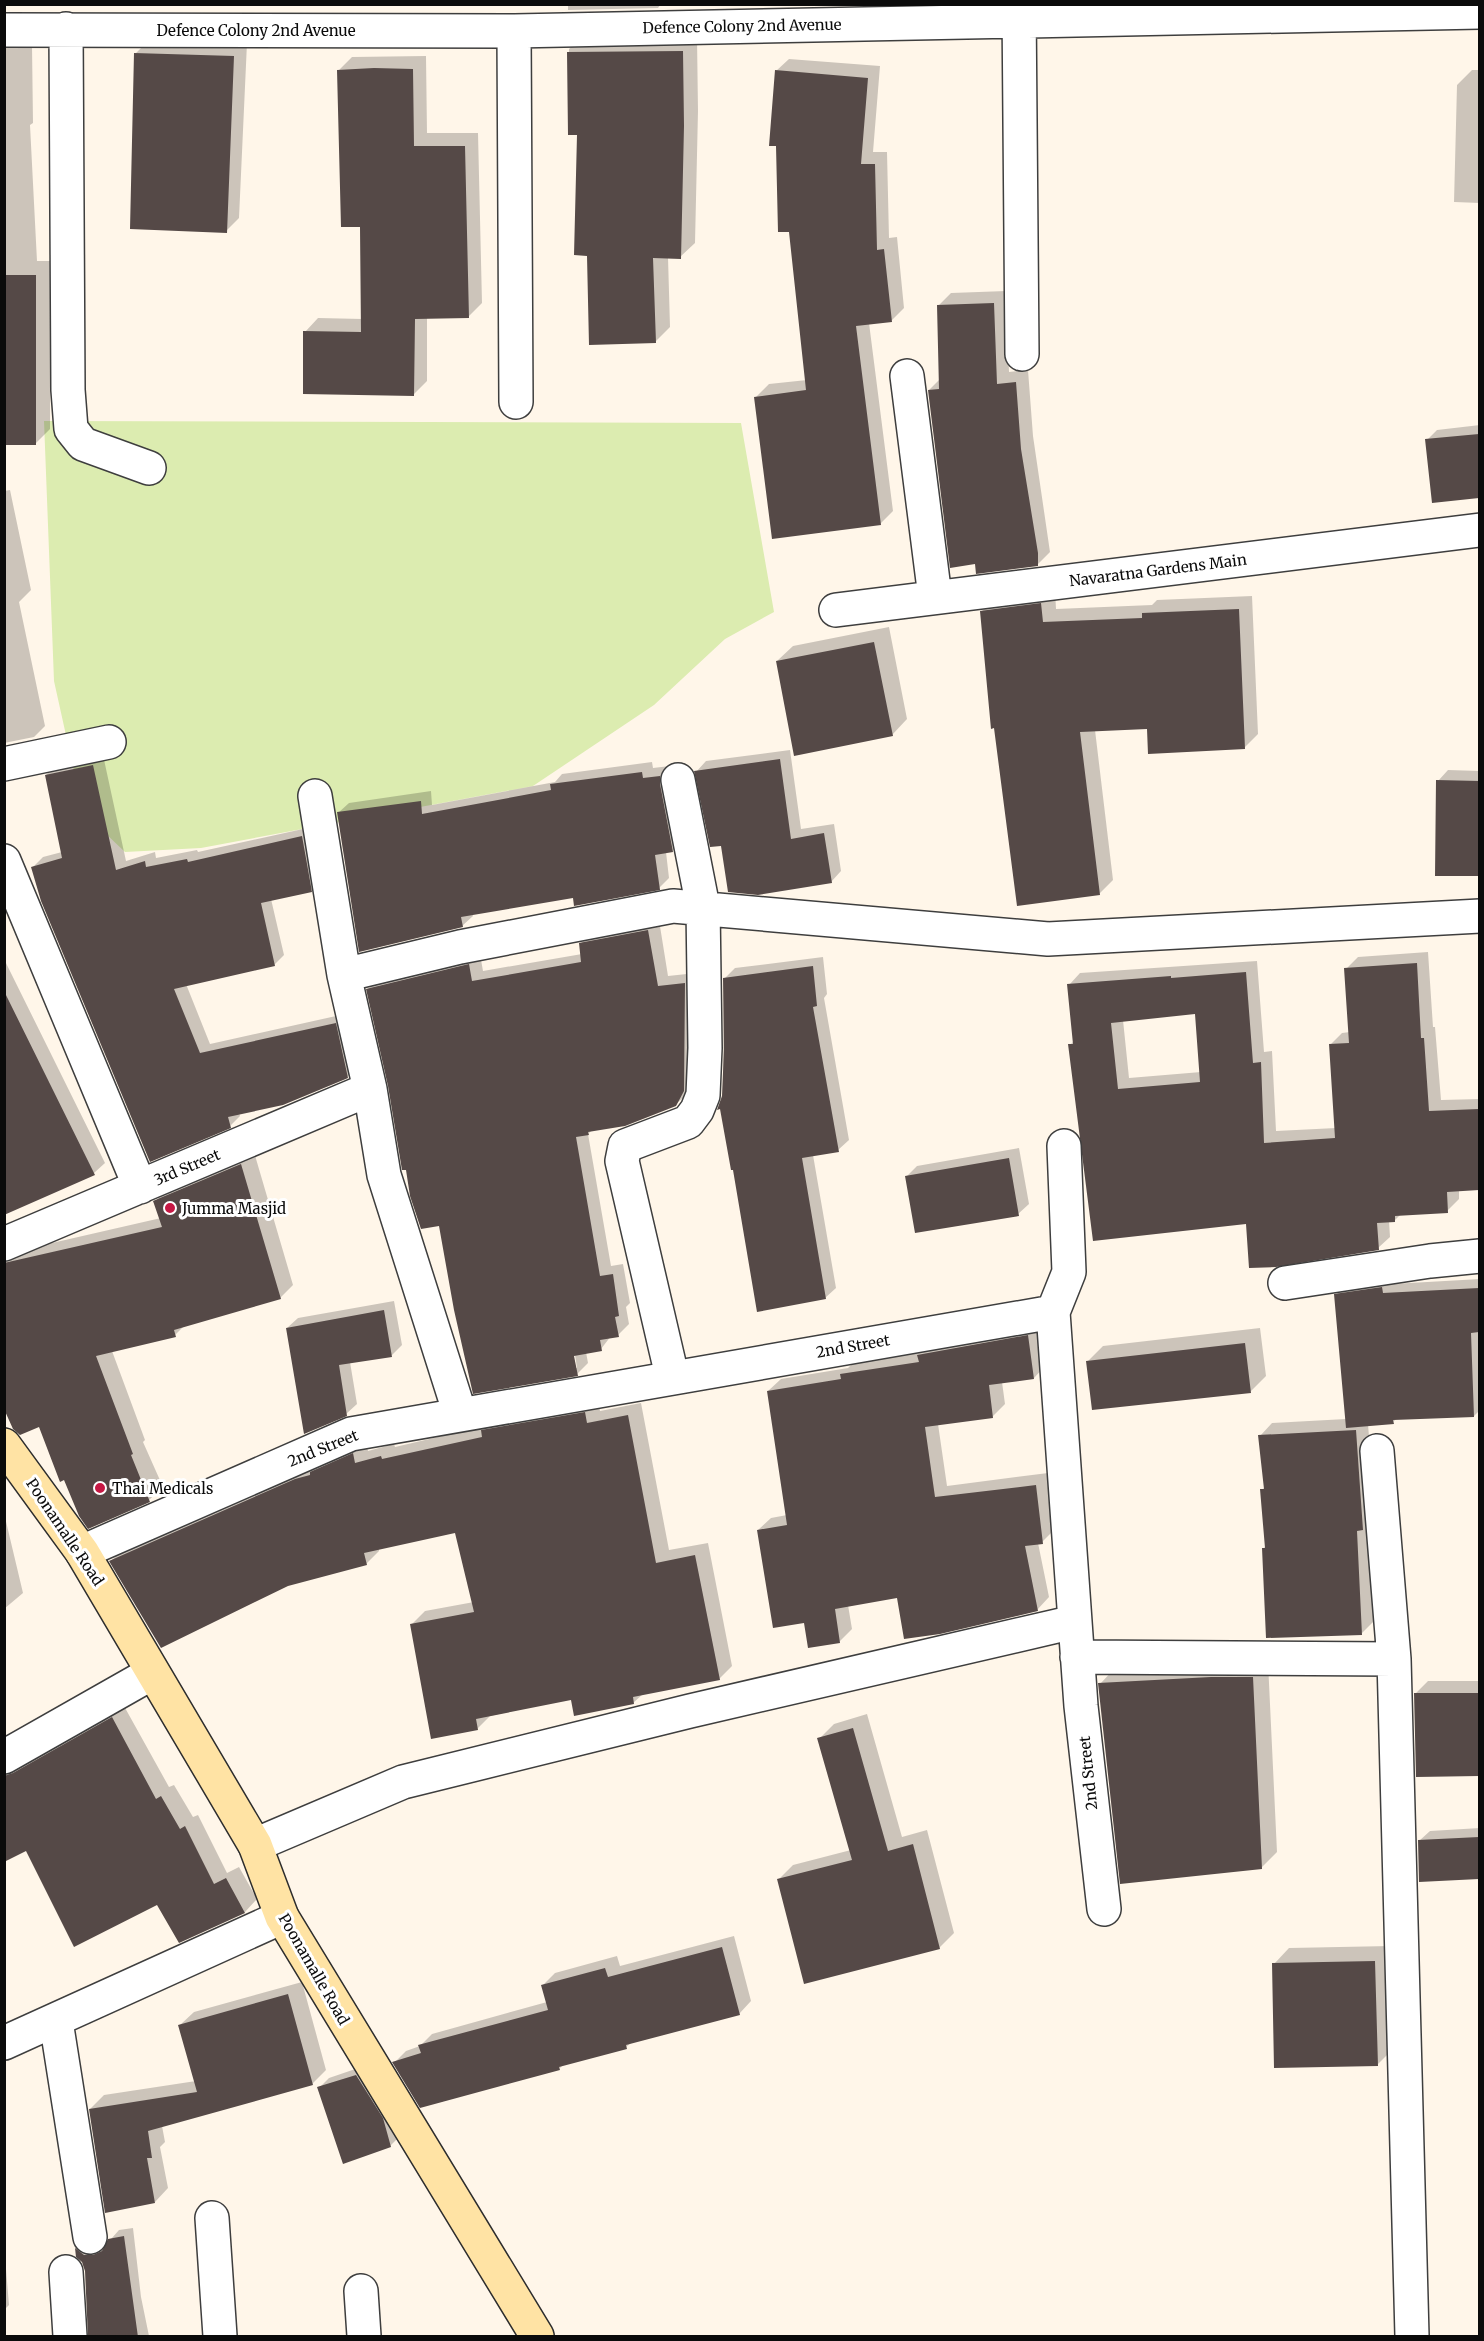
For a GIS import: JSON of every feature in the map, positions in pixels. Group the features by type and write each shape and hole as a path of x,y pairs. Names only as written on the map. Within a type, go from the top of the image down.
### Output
{"street":[{"name":"Defence Colony 2nd Avenue","path":"4,30 66,29 104,17 514,31 1019,12 1479,12"},
{"path":"1019,12 1022,354"},
{"path":"66,29 68,390 71,429 83,444 149,468"},
{"path":"514,31 516,402"},
{"path":"908,376 934,597"},
{"name":"Navaratna Gardens Main","path":"836,610 1479,530"},
{"path":"4,764 109,742"},
{"path":"672,1376 622,1161 625,1146 688,1122 697,1110 703,1095 705,1047 702,907 678,780"},
{"path":"315,796 344,975 370,1089 384,1175 460,1414"},
{"path":"4,861 140,1186"},
{"path":"344,975 460,947 673,906 1048,939 1479,916"},
{"name":"3rd Street","path":"4,1244 370,1089"},
{"path":"1053,1312 1069,1272 1064,1146"},
{"path":"1285,1283 1430,1261 1479,1256"},
{"name":"2nd Street","path":"82,1552 351,1434 672,1376 1053,1312 1074,1623 1104,1909"},
{"name":"Poonamalle Road","path":"4,1445 82,1552 255,1845 282,1917 537,2337"},
{"path":"1377,1451 1394,1659 1412,2337"},
{"path":"255,1845 403,1782 690,1711 1074,1623"},
{"path":"1077,1657 1394,1659"},
{"path":"4,1756 152,1673"},
{"path":"4,2043 282,1917"},
{"path":"59,2019 56,2021 90,2237"},
{"path":"212,2218 220,2337"},
{"path":"66,2272 70,2337"},
{"path":"361,2291 364,2337"}],"green space":[{"path":"44,421 741,423 774,612 725,639 654,705 533,786 201,848 125,852 83,812 54,681"}],"building":[{"path":"683,51 681,259 653,258 656,343 589,345 587,256 574,255 577,135 568,135 567,52"},
{"path":"134,53 234,56 227,233 130,229"},
{"path":"413,69 414,146 465,146 469,318 415,319 414,396 303,394 303,331 361,332 360,227 341,227 337,70"},
{"path":"775,70 868,78 861,164 875,164 877,250 884,249 892,322 856,326 881,525 772,539 754,397 806,390 789,232 778,232 776,146 769,146"},
{"path":"4,275 36,275 36,445 4,445"},
{"path":"994,303 997,384 1016,382 1021,449 1038,553 1038,566 976,574 975,564 950,568 928,390 939,389 937,305"},
{"path":"1479,434 1479,498 1432,503 1425,439"},
{"path":"1041,603 1043,622 1142,618 1142,613 1239,609 1245,749 1148,754 1147,729 1080,732 1100,895 1017,906 994,728 991,729 980,611"},
{"path":"874,642 893,736 794,756 776,661"},
{"path":"780,759 791,839 824,833 832,883 758,895 728,892 721,846 710,847 694,771"},
{"path":"93,765 116,870 145,861 146,867 187,859 188,862 302,836 312,892 261,903 275,966 174,989 200,1053 336,1023 348,1078 283,1105 228,1117 231,1128 150,1162 41,901 31,867 62,858 45,775"},
{"path":"642,772 643,778 660,776 673,852 655,855 660,890 574,906 573,898 461,917 463,927 359,952 337,812 421,801 422,814 551,790 550,784"},
{"path":"1436,780 1479,781 1479,876 1435,876"},
{"path":"648,930 658,986 685,983 684,1091 676,1106 625,1126 588,1132 589,1135 576,1137 600,1276 613,1274 619,1316 615,1317 619,1337 600,1340 602,1351 574,1356 578,1376 473,1394 454,1310 439,1226 421,1229 410,1196 406,1170 402,1170 388,1086 366,989 469,964 472,981 581,962 579,943"},
{"path":"1417,963 1421,1038 1424,1038 1429,1111 1479,1109 1479,1190 1447,1192 1448,1213 1395,1216 1395,1222 1377,1223 1379,1250 1276,1267 1249,1268 1246,1224 1093,1241 1068,1044 1073,1044 1067,984 1246,972 1253,1063 1261,1062 1264,1143 1335,1138 1329,1044 1349,1043 1344,968","holes":["1195,1014 1200,1082 1118,1089 1111,1023"]},
{"path":"813,966 817,1006 813,1007 839,1152 802,1158 826,1299 757,1312 733,1170 731,1170 720,1109 717,1110 722,1096 723,978"},
{"path":"4,991 95,1175 4,1215"},
{"path":"1009,1158 1019,1216 915,1233 905,1176"},
{"path":"241,1164 281,1299 174,1330 176,1337 96,1356 150,1502 88,1529 79,1516 64,1480 60,1482 39,1427 20,1435 13,1429 4,1409 4,1263 162,1227 153,1201"},
{"path":"1382,1287 1383,1293 1479,1288 1479,1332 1471,1333 1474,1417 1393,1420 1394,1424 1346,1428 1334,1294"},
{"path":"384,1310 392,1357 339,1365 347,1416 304,1434 286,1328"},
{"path":"1028,1335 1034,1379 989,1385 993,1418 925,1427 935,1497 1036,1485 1043,1544 1025,1546 1038,1611 940,1634 904,1639 897,1598 835,1609 840,1643 808,1648 804,1623 773,1628 757,1530 787,1525 767,1391 841,1379 840,1374 919,1362 917,1355"},
{"path":"1245,1343 1251,1393 1092,1410 1086,1361"},
{"path":"585,1412 587,1423 628,1415 656,1563 695,1555 720,1680 633,1697 634,1704 574,1716 571,1700 476,1719 478,1730 431,1739 410,1624 474,1612 455,1533 364,1553 367,1565 288,1586 161,1648 109,1561 295,1479 310,1475 310,1472 353,1453 355,1463 381,1456 382,1459 482,1437 481,1430"},
{"path":"1356,1430 1363,1530 1357,1531 1362,1635 1266,1638 1262,1548 1265,1548 1260,1489 1264,1489 1258,1435"},
{"path":"1253,1677 1262,1869 1120,1884 1098,1683"},
{"path":"1414,1693 1479,1693 1479,1776 1416,1777"},
{"path":"112,1717 156,1799 161,1796 180,1829 185,1826 214,1884 226,1878 245,1913 179,1943 157,1905 74,1947 26,1851 4,1862 4,1776"},
{"path":"853,1728 888,1851 913,1844 940,1949 804,1984 777,1879 852,1860 817,1738"},
{"path":"1479,1837 1479,1879 1419,1882 1418,1840"},
{"path":"722,1947 740,2015 626,2045 627,2049 559,2067 560,2070 420,2108 392,2062 421,2053 418,2045 548,2010 541,1985 605,1968 608,1977"},
{"path":"1375,1961 1378,2066 1274,2068 1272,1963"},
{"path":"288,1994 313,2085 148,2131 152,2158 147,2158 155,2203 105,2213 89,2109 197,2092 178,2025"},
{"path":"356,2075 383,2118 391,2147 343,2164 317,2087"},
{"path":"124,2236 138,2337 88,2337 85,2271 82,2262 76,2257 75,2248 84,2255 93,2255 102,2251 108,2239"}],"place":[{"name":"Jumma Masjid","path":"170,1208"},
{"name":"Thai Medicals","path":"100,1488"}]}
